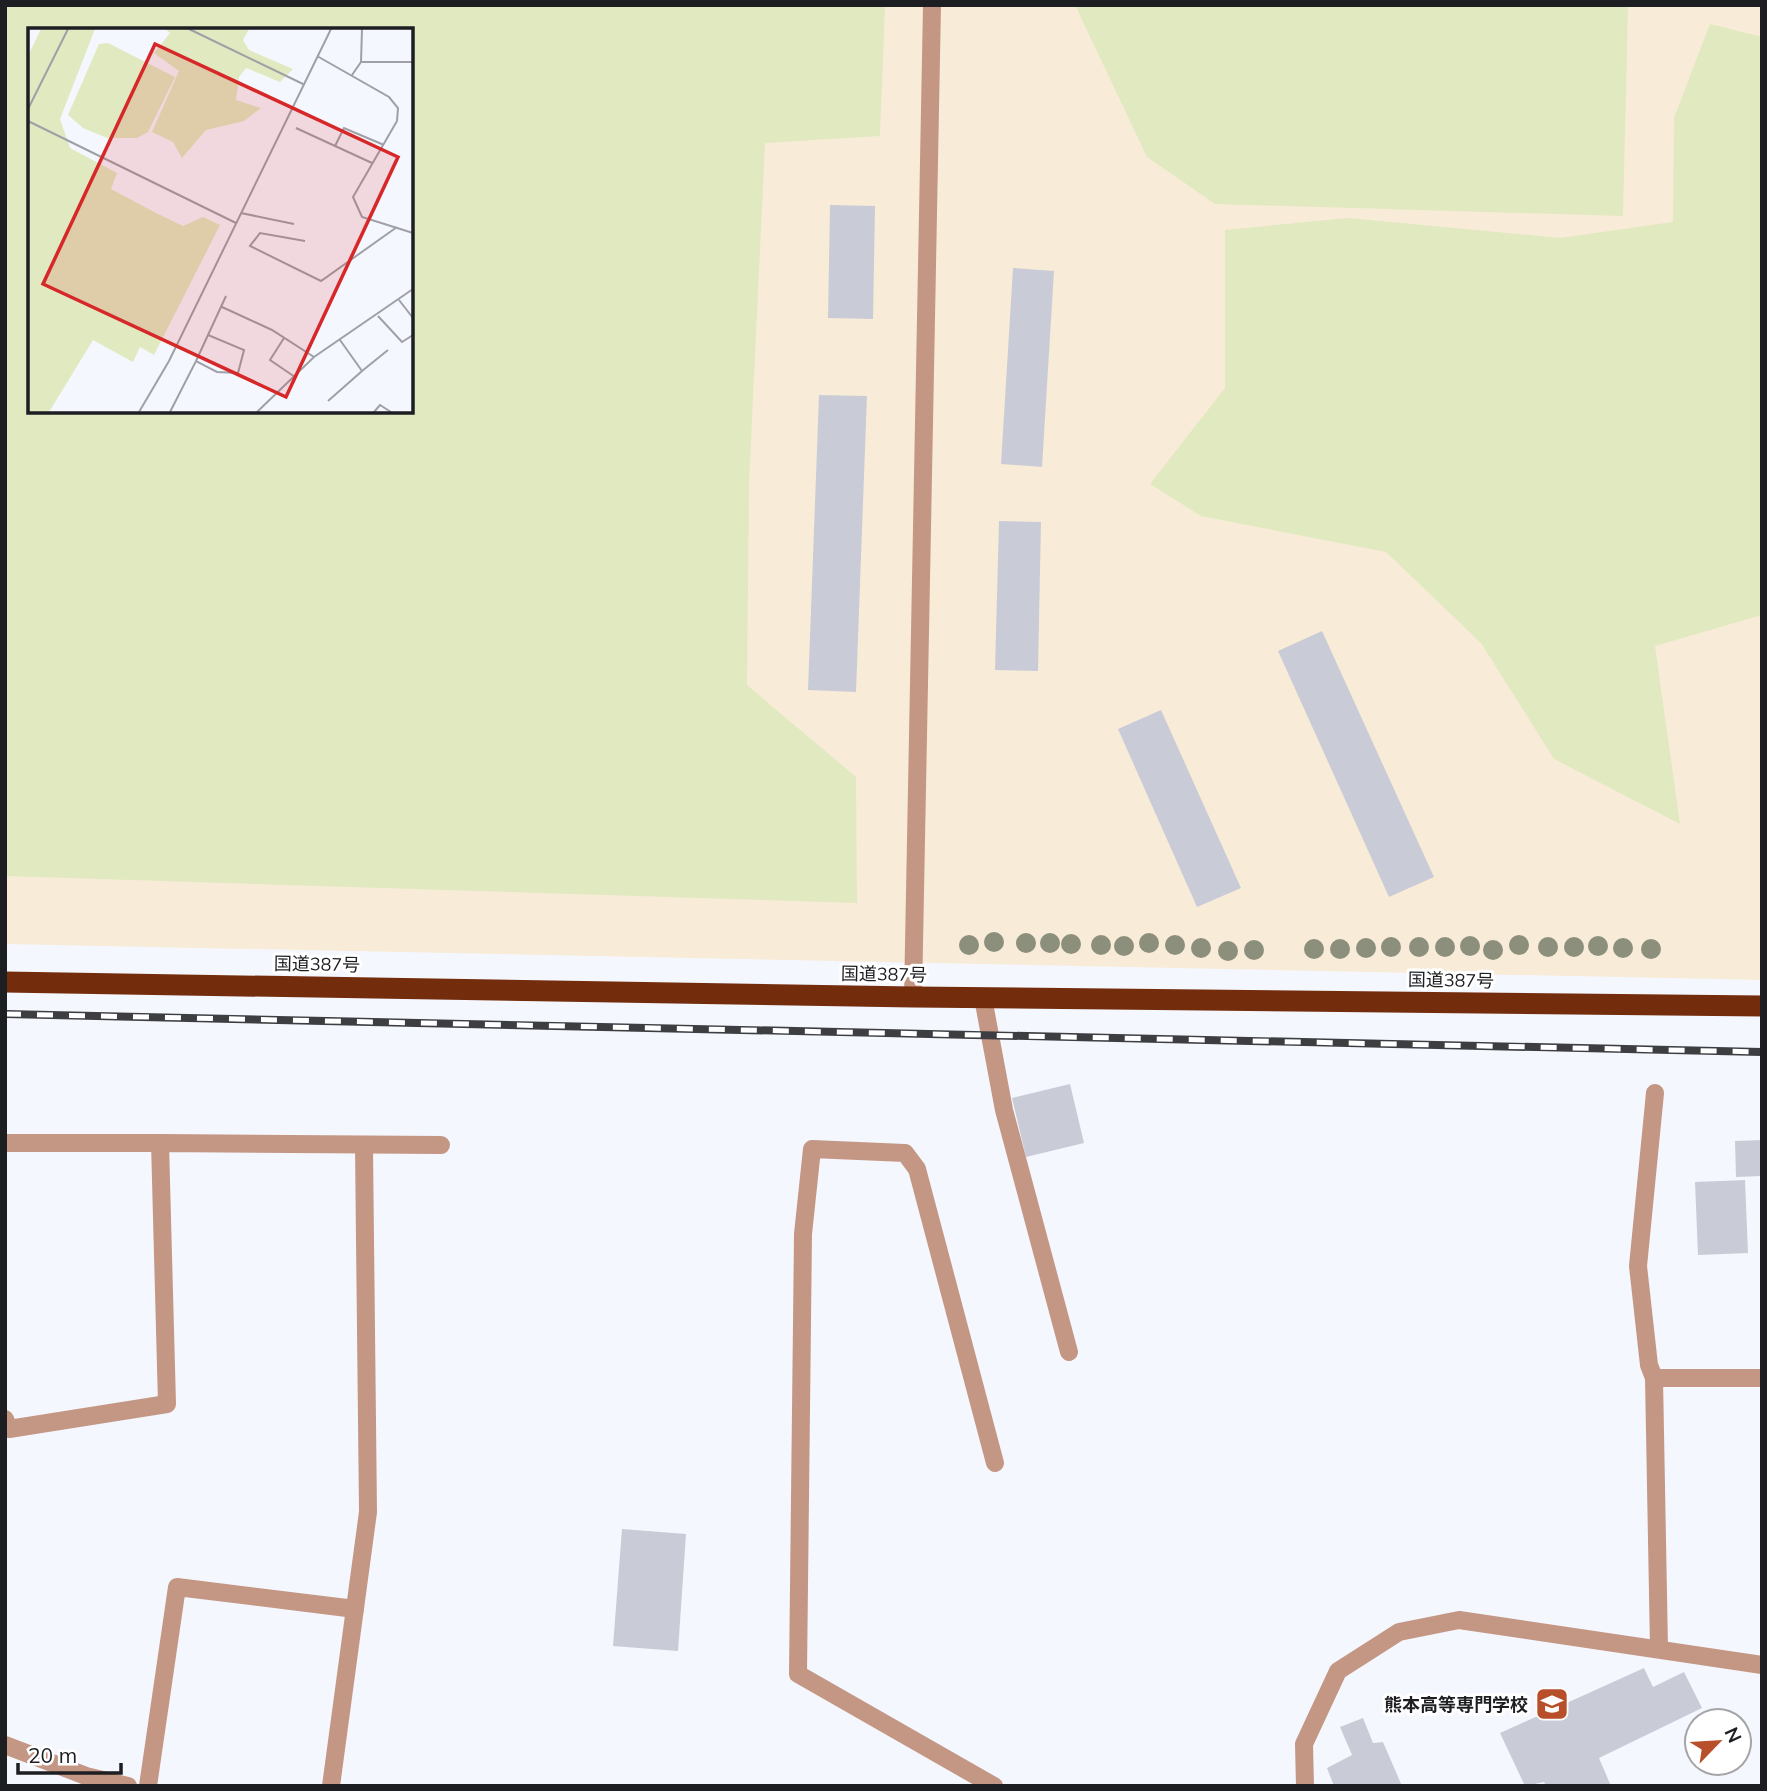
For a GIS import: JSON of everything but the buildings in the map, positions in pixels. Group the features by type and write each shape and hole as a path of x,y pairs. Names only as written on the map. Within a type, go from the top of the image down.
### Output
{"highway":[{"name":"国道387号","path":"5,982 983,998 1762,1006"}],"street":[{"path":"913,997 932,5"},
{"path":"983,998 1004,1110 1069,1352"},
{"path":"1655,1093 1638,1266 1649,1365 1654,1378 1659,1648"},
{"path":"5,1143 364,1147 441,1145"},
{"path":"5,1419 9,1429 167,1404 160,1143"},
{"path":"331,1786 368,1512 364,1147"},
{"path":"994,1786 798,1674 803,1234 812,1149 905,1153 917,1169 995,1463"},
{"path":"1654,1378 1762,1378"},
{"path":"148,1786 177,1587 355,1609"},
{"path":"1305,1786 1304,1744 1338,1671 1399,1632 1459,1620 1762,1665"},
{"path":"5,1745 86,1776 128,1786"}],"shaded area":[{"path":"5,5 1762,5 1762,980 5,944"}],"green space":[{"path":"5,5 885,5 880,136 765,143 749,484 747,685 856,777 857,903 5,876"},
{"path":"1075,5 1628,5 1623,216 1215,204 1147,157"},
{"path":"1710,24 1762,37 1762,615 1655,646 1680,824 1554,759 1481,643 1386,552 1201,516 1150,484 1225,388 1225,230 1348,218 1560,238 1673,222 1674,118"}],"railway":[{"path":"5,1014 1762,1052"}],"place":[{"name":"熊本高等専門学校","path":"1552,1704"}]}
